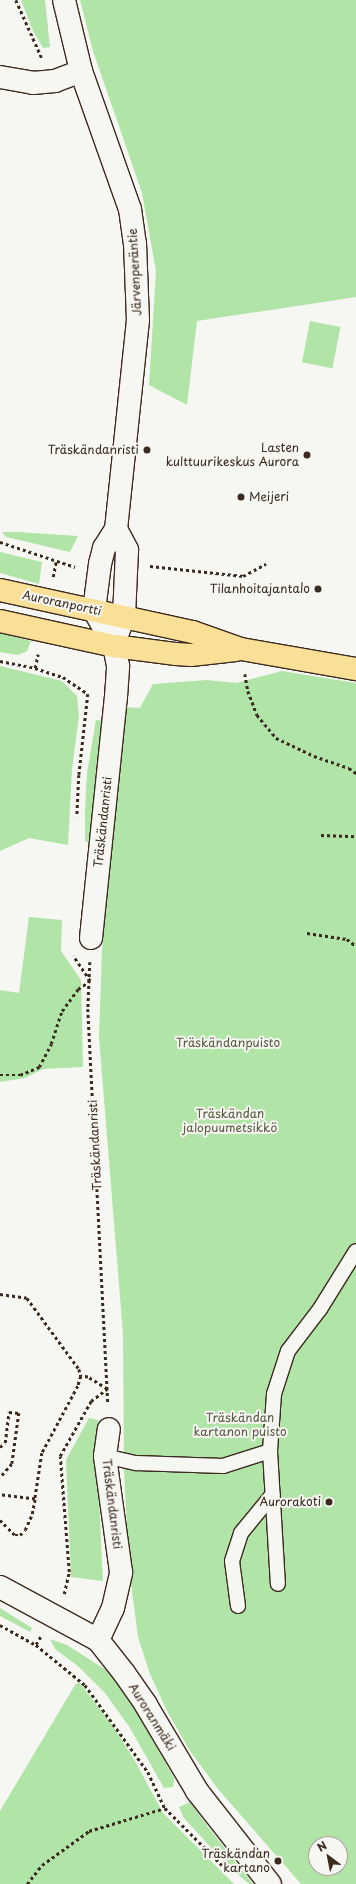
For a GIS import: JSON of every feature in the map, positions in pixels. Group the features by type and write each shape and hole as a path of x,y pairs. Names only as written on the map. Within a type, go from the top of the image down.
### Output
{"main road":[{"name":"Auroranportti","path":"0,590 193,632 242,649"},
{"path":"0,621 114,646 191,655 242,649 356,669"}],"street":[{"name":"Järvenperäntie","path":"64,0 81,71 130,209 135,243 138,320 116,529 104,548 100,564 94,610"},
{"path":"0,77 33,83 55,81 81,71"},
{"path":"114,646 124,616 127,550 116,529"},
{"path":"94,610 114,646"},
{"name":"Träskändanristi","path":"91,938 116,697 118,666 114,646"},
{"name":"Träskändanristi","path":"98,1640 113,1608 121,1572 105,1456 109,1429"},
{"name":"Auroranmäki","path":"0,1588 98,1640 124,1673 146,1705 197,1791 270,1884"}],"lane":[{"path":"278,1584 270,1452 274,1394 288,1351 320,1309 356,1251"},
{"path":"105,1456 136,1463 222,1466 270,1452"},
{"path":"238,1606 232,1561 241,1533 273,1494"}],"path":[{"path":"16,0 42,58 55,81"},
{"path":"149,566 243,576 266,564"},
{"path":"242,649 248,691 257,715 276,738 314,756 349,768 356,773"},
{"path":"35,668 63,677 88,694 79,775 77,820"},
{"path":"321,835 356,836"},
{"path":"307,932 347,939 356,946"},
{"name":"Träskändanristi","path":"91,938 88,1009 109,1429"},
{"path":"0,1075 20,1075 39,1067 51,1044 62,1012 78,989 90,982 71,954"},
{"path":"0,1294 27,1298 79,1369 81,1376 78,1386 42,1453 32,1514 25,1530 20,1536 14,1535 0,1520"},
{"path":"81,1376 88,1377 107,1389"},
{"path":"0,1447 5,1443 9,1412 19,1413 12,1464 0,1478"},
{"path":"0,1495 35,1499"},
{"path":"0,1625 36,1645"},
{"path":"27,1884 42,1865 89,1831 165,1808"}],"green space":[{"path":"21,0 45,0 50,47 43,48 33,31"},
{"path":"80,0 356,0 356,297 197,321 187,405 149,385 156,271 142,193 93,51"},
{"path":"310,321 340,327 332,368 302,362"},
{"path":"2,532 78,536 70,552 6,537"},
{"path":"0,552 42,562 39,584 0,573"},
{"path":"0,633 31,641 27,651 18,655 0,652"},
{"path":"0,666 62,681 77,696 79,716 72,769 68,845 29,838 0,851"},
{"name":"Träskändanpuisto","path":"282,671 356,683 356,1884 301,1884 218,1789 190,1751 167,1711 150,1674 138,1637 129,1568 124,1471 123,1334 99,1037 102,950 113,811 125,707 140,708 153,684 207,680 236,683"},
{"path":"96,720 103,721 89,843 85,841 87,773"},
{"path":"29,917 62,920 61,951 81,980 83,1067 43,1069 25,1078 0,1082 0,990 19,993"},
{"path":"89,1418 98,1420 97,1458 103,1581 71,1577 66,1460"},
{"path":"0,1608 32,1628 30,1632 0,1616"},
{"path":"50,1639 67,1645 106,1670 124,1689 174,1778 173,1787 164,1788 130,1728 105,1693 79,1667 55,1649"},
{"path":"79,1682 113,1726 135,1761 163,1813 234,1884 0,1884 0,1811 75,1685"},
{"path":"190,1802 253,1884 249,1884 227,1865 184,1818 179,1807"}],"place":[{"name":"Träskändanristi","path":"147,450"},
{"name":"Lasten kulttuurikeskus Aurora","path":"307,455"},
{"name":"Meijeri","path":"241,497"},
{"name":"Tilanhoitajantalo","path":"318,589"},
{"name":"Aurorakoti","path":"329,1502"},
{"name":"Träskändan kartano","path":"278,1861"}],"park label":[{"name":"Träskändan jalopuumetsikkö","path":"230,1121"},
{"name":"Träskändan kartanon puisto","path":"240,1425"}]}
